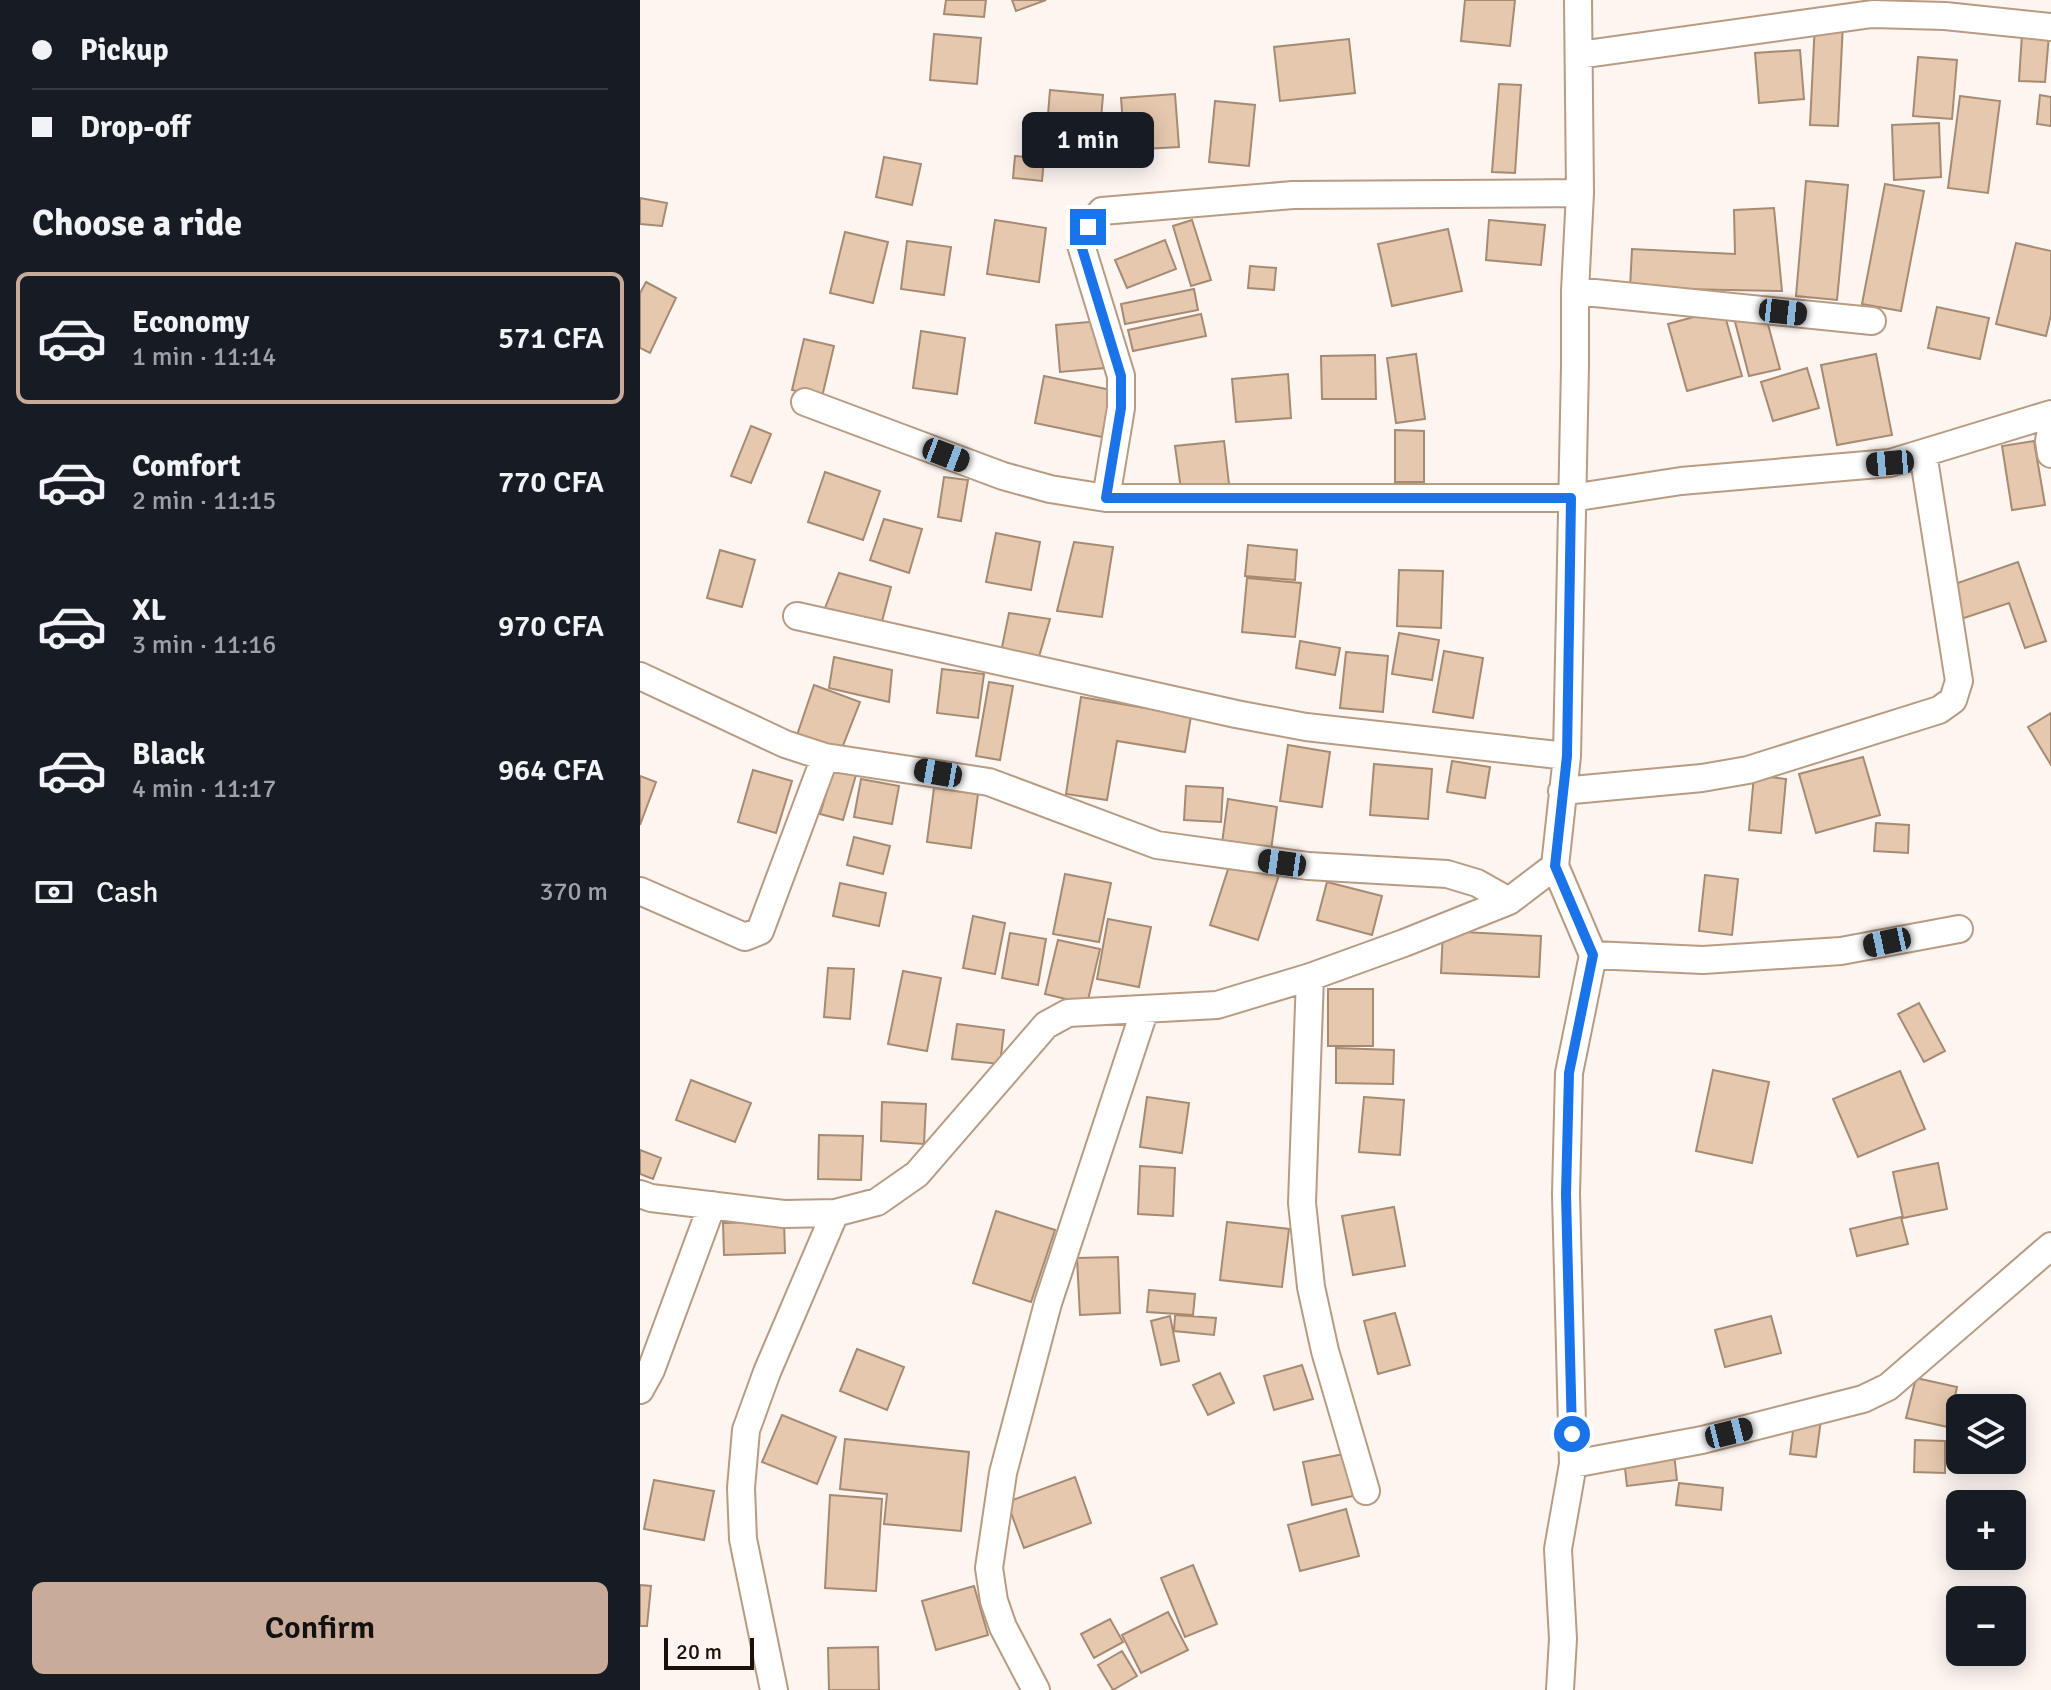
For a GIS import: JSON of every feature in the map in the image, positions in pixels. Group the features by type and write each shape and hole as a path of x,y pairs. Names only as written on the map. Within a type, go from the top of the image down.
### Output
{"street":[{"path":"1560,1690 1563,1639 1558,1549 1573,1464 1566,1194 1569,1073 1593,955 1555,866 1567,756 1575,291 1580,193 1578,0"},
{"path":"1579,55 1872,14 1945,16 2051,27"},
{"path":"1106,498 1121,408 1121,376 1081,245 1088,227 1102,211 1293,195 1580,193"},
{"path":"1575,291 1872,321"},
{"path":"805,402 1003,476 1050,489 1106,498 1571,498 1681,481 1890,463 2051,414"},
{"path":"2051,430 2051,454"},
{"path":"1562,791 1702,778 1748,770 1939,710 1953,700 1959,681 1923,453"},
{"path":"797,616 1306,727 1567,756"},
{"path":"640,676 785,744 825,757 989,782 1157,845 1308,866 1447,874 1477,883 1509,901"},
{"path":"640,891 745,937 760,931 825,757"},
{"path":"640,1194 784,1214 835,1213 877,1202 917,1174 1046,1025 1068,1013 1217,1005 1310,977 1509,901 1555,866"},
{"path":"1593,955 1703,960 1841,951 1959,929"},
{"path":"1310,977 1302,1203 1311,1287 1325,1351 1366,1491"},
{"path":"1036,1690 1003,1627 994,1601 989,1568 1003,1473 1048,1303 1145,1009"},
{"path":"640,1390 651,1370 712,1205"},
{"path":"774,1690 743,1539 741,1488 746,1430 767,1372 835,1213"},
{"path":"1573,1464 1702,1440 1863,1399 1888,1387 2051,1246"}],"building":[{"path":"946,0 986,0 984,17 944,14"},
{"path":"1012,0 1046,0 1016,11"},
{"path":"1465,0 1515,0 1510,46 1461,41"},
{"path":"1815,22 1843,23 1838,126 1810,125"},
{"path":"934,34 981,38 977,84 930,80"},
{"path":"2022,34 2049,35 2045,82 2019,81"},
{"path":"1349,39 1355,93 1280,101 1274,47"},
{"path":"1800,50 1804,99 1759,103 1755,53"},
{"path":"1918,57 1957,60 1952,119 1913,116"},
{"path":"1499,84 1521,85 1515,173 1492,172"},
{"path":"1050,90 1103,95 1099,143 1046,139"},
{"path":"1175,94 1179,147 1125,150 1121,98"},
{"path":"2040,95 2051,97 2051,126 2037,124"},
{"path":"1960,96 2000,101 1988,193 1948,188"},
{"path":"1215,101 1255,105 1249,166 1209,162"},
{"path":"1939,123 1941,177 1894,180 1892,125"},
{"path":"1015,156 1044,159 1042,181 1013,178"},
{"path":"884,157 921,164 912,205 876,197"},
{"path":"1806,181 1848,185 1837,300 1796,296"},
{"path":"1885,184 1924,191 1901,311 1862,304"},
{"path":"640,198 667,203 662,226 640,224"},
{"path":"1774,208 1782,291 1630,288 1632,249 1735,254 1734,210"},
{"path":"995,220 1046,228 1039,282 987,274"},
{"path":"1192,220 1211,280 1191,286 1173,226"},
{"path":"1489,220 1545,225 1541,265 1486,260"},
{"path":"1448,229 1462,291 1392,306 1378,244"},
{"path":"845,232 888,242 873,303 830,293"},
{"path":"1165,240 1176,269 1127,288 1115,260"},
{"path":"907,241 951,247 944,295 901,289"},
{"path":"2016,243 2051,251 2051,315 2046,336 1996,324"},
{"path":"1250,266 1276,268 1274,290 1248,288"},
{"path":"646,282 676,298 650,353 640,348 640,293"},
{"path":"1194,289 1198,310 1125,324 1121,304"},
{"path":"1762,302 1780,369 1749,376 1732,310"},
{"path":"1937,307 1989,318 1980,359 1928,348"},
{"path":"1723,309 1742,376 1687,391 1668,324"},
{"path":"1201,314 1206,336 1133,351 1128,330"},
{"path":"1100,321 1105,368 1060,372 1056,325"},
{"path":"921,331 965,338 957,394 913,388"},
{"path":"804,339 834,346 822,397 792,390"},
{"path":"1416,354 1425,419 1396,423 1387,358"},
{"path":"1876,354 1892,435 1837,445 1821,365"},
{"path":"1375,355 1376,399 1322,399 1321,356"},
{"path":"1807,368 1819,408 1773,421 1761,382"},
{"path":"1288,374 1291,418 1236,422 1232,379"},
{"path":"1044,376 1111,390 1102,437 1035,423"},
{"path":"751,426 771,434 751,483 731,476"},
{"path":"1395,430 1424,431 1424,482 1395,482"},
{"path":"1224,441 1229,484 1181,490 1175,446"},
{"path":"2034,441 2045,505 2012,510 2002,446"},
{"path":"825,472 880,491 863,540 808,522"},
{"path":"944,477 968,480 961,521 938,517"},
{"path":"884,519 922,529 909,573 870,560"},
{"path":"996,533 1040,542 1031,590 986,582"},
{"path":"1074,542 1113,547 1102,617 1057,611"},
{"path":"1248,545 1297,550 1295,580 1245,576"},
{"path":"720,550 755,560 742,607 707,598"},
{"path":"2018,562 2046,641 2025,648 2009,603 1961,619 1949,586"},
{"path":"1399,570 1443,571 1441,628 1397,626"},
{"path":"839,573 891,587 880,629 823,613"},
{"path":"1247,578 1301,583 1295,637 1242,632"},
{"path":"1009,613 1050,619 1038,660 1001,652"},
{"path":"1399,633 1439,640 1432,680 1392,674"},
{"path":"1300,641 1340,648 1335,675 1296,668"},
{"path":"1444,651 1483,658 1473,718 1433,712"},
{"path":"1346,652 1388,656 1383,712 1340,708"},
{"path":"834,657 892,670 889,702 829,688"},
{"path":"942,669 984,674 978,718 937,713"},
{"path":"989,682 1013,686 1000,760 976,756"},
{"path":"814,685 860,702 842,748 797,735"},
{"path":"1081,697 1191,716 1185,752 1117,741 1107,800 1066,794"},
{"path":"2051,713 2051,765 2028,727"},
{"path":"1288,745 1330,752 1322,807 1280,801"},
{"path":"1863,757 1880,815 1816,833 1799,774"},
{"path":"1452,761 1490,767 1485,798 1447,792"},
{"path":"1374,764 1432,769 1428,819 1370,815"},
{"path":"834,768 856,775 843,820 820,814"},
{"path":"753,770 792,781 776,833 738,822"},
{"path":"1754,775 1786,779 1781,833 1749,830"},
{"path":"640,776 656,782 640,825"},
{"path":"861,779 899,786 892,824 854,817"},
{"path":"1186,786 1223,788 1221,822 1184,820"},
{"path":"934,788 978,794 971,848 927,842"},
{"path":"1228,799 1277,807 1271,850 1222,843"},
{"path":"1876,823 1909,825 1908,853 1874,851"},
{"path":"854,837 890,846 883,874 847,865"},
{"path":"1231,860 1279,875 1258,940 1210,925"},
{"path":"1065,874 1111,883 1099,942 1053,934"},
{"path":"1705,875 1738,879 1732,935 1699,931"},
{"path":"1327,882 1382,896 1372,935 1317,920"},
{"path":"840,883 886,893 879,926 833,916"},
{"path":"973,916 1005,923 995,974 963,968"},
{"path":"1108,919 1151,927 1139,987 1097,979"},
{"path":"1443,931 1541,936 1539,977 1441,973"},
{"path":"1010,933 1046,939 1038,985 1002,978"},
{"path":"1058,940 1100,949 1087,1004 1045,994"},
{"path":"828,968 854,969 850,1019 824,1017"},
{"path":"903,971 941,978 927,1051 888,1044"},
{"path":"1328,989 1373,989 1373,1046 1328,1046"},
{"path":"1919,1003 1945,1051 1924,1062 1898,1014"},
{"path":"957,1024 1004,1030 1000,1064 952,1059"},
{"path":"1336,1048 1394,1050 1393,1084 1336,1083"},
{"path":"1713,1070 1769,1082 1752,1163 1696,1151"},
{"path":"1900,1071 1925,1129 1858,1157 1833,1099"},
{"path":"691,1080 751,1103 735,1142 676,1120"},
{"path":"1147,1097 1189,1103 1182,1153 1140,1147"},
{"path":"1364,1097 1404,1100 1400,1155 1359,1152"},
{"path":"882,1102 926,1104 924,1144 881,1141"},
{"path":"819,1135 863,1136 861,1180 818,1179"},
{"path":"640,1150 661,1158 653,1179 640,1174"},
{"path":"1938,1163 1947,1209 1903,1218 1893,1172"},
{"path":"1140,1166 1175,1168 1173,1216 1138,1214"},
{"path":"1394,1207 1405,1266 1353,1275 1342,1216"},
{"path":"996,1211 1055,1230 1031,1302 973,1283"},
{"path":"1901,1217 1908,1244 1857,1256 1850,1229"},
{"path":"784,1221 785,1253 724,1255 723,1223"},
{"path":"1227,1222 1289,1229 1282,1287 1220,1280"},
{"path":"1118,1257 1120,1313 1080,1315 1077,1258"},
{"path":"1149,1290 1195,1294 1193,1315 1147,1312"},
{"path":"1395,1313 1410,1365 1378,1374 1364,1321"},
{"path":"1175,1315 1216,1318 1214,1335 1174,1331"},
{"path":"1170,1316 1179,1361 1161,1365 1151,1321"},
{"path":"1771,1316 1781,1353 1725,1367 1715,1330"},
{"path":"857,1349 904,1367 887,1410 840,1391"},
{"path":"1302,1365 1313,1399 1274,1410 1264,1376"},
{"path":"1220,1373 1234,1403 1208,1415 1193,1385"},
{"path":"1916,1378 1957,1387 1955,1394 1946,1394 1946,1427 1906,1418"},
{"path":"1796,1408 1822,1412 1816,1457 1790,1454"},
{"path":"782,1415 836,1437 817,1484 762,1462"},
{"path":"1672,1437 1677,1480 1627,1486 1622,1442"},
{"path":"845,1439 969,1452 961,1531 884,1524 887,1494 840,1489"},
{"path":"1915,1440 1945,1441 1945,1473 1914,1472"},
{"path":"1344,1454 1353,1496 1312,1505 1303,1462"},
{"path":"1075,1477 1091,1523 1024,1548 1007,1502"},
{"path":"654,1480 714,1491 704,1540 644,1529"},
{"path":"1679,1483 1723,1488 1721,1510 1676,1505"},
{"path":"830,1495 882,1499 876,1591 825,1588"},
{"path":"1346,1509 1359,1556 1300,1571 1288,1525"},
{"path":"1193,1565 1217,1624 1185,1637 1161,1578"},
{"path":"640,1585 651,1586 647,1626 640,1626"},
{"path":"974,1586 988,1635 936,1650 922,1601"},
{"path":"1168,1612 1188,1650 1141,1673 1122,1635"},
{"path":"1110,1619 1123,1642 1094,1658 1081,1634"},
{"path":"878,1647 879,1690 829,1690 828,1648"},
{"path":"1122,1651 1137,1676 1113,1690 1098,1665"}],"route":[{"path":"1088,227 1081,245 1121,376 1121,408 1106,498 1571,498 1567,756 1555,866 1593,955 1569,1073 1566,1194 1572,1434"}]}
